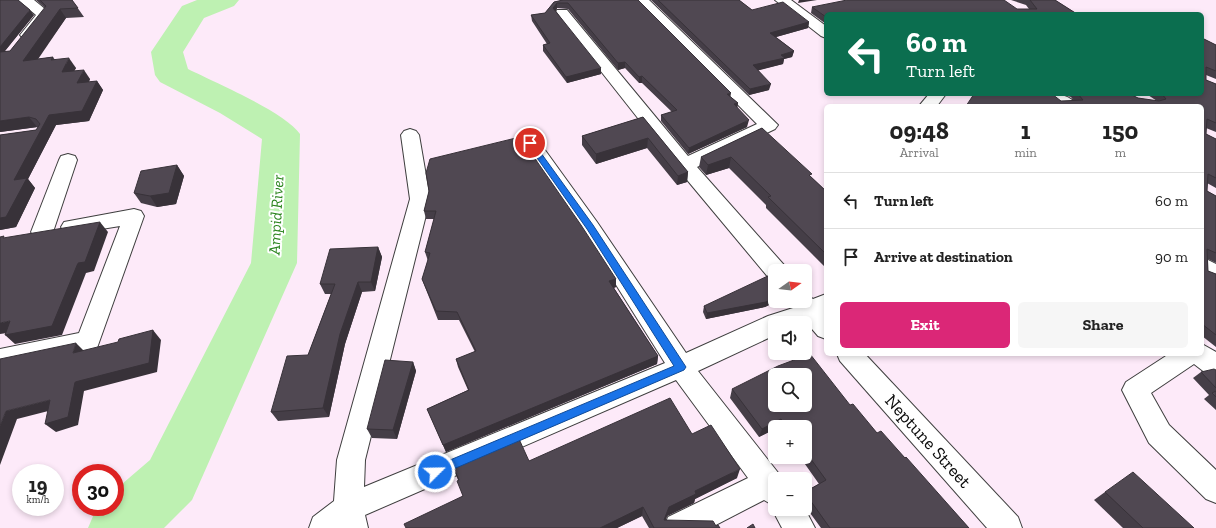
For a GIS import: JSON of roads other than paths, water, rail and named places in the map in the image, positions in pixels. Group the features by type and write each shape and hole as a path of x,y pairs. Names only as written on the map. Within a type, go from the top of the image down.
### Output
{"street":[{"path":"20,45 44,14 25,0"},
{"path":"641,0 769,125 685,165"},
{"path":"782,0 824,31"},
{"path":"796,10 811,7"},
{"path":"562,13 685,165 770,264"},
{"path":"930,104 936,96"},
{"path":"1053,96 1066,104"},
{"path":"351,518 351,460 420,199 410,135"},
{"path":"530,143 590,227 681,367 768,482"},
{"path":"42,232 68,160"},
{"path":"0,359 88,341 134,216 21,236"},
{"path":"1204,266 1216,275"},
{"path":"812,305 824,326"},
{"path":"790,316 806,308"},
{"path":"324,528 351,518 768,327"},
{"name":"Neptune Street","path":"851,356 1007,528"},
{"path":"1186,356 1135,390 1159,434 1216,489"},
{"path":"1203,356 1216,366"},
{"path":"679,528 768,489"},
{"path":"792,516 800,528"}],"waterway":[{"name":"Ampid River","path":"119,528 171,480 274,263 281,134 233,105 172,75 167,52 193,12 224,0"}]}
